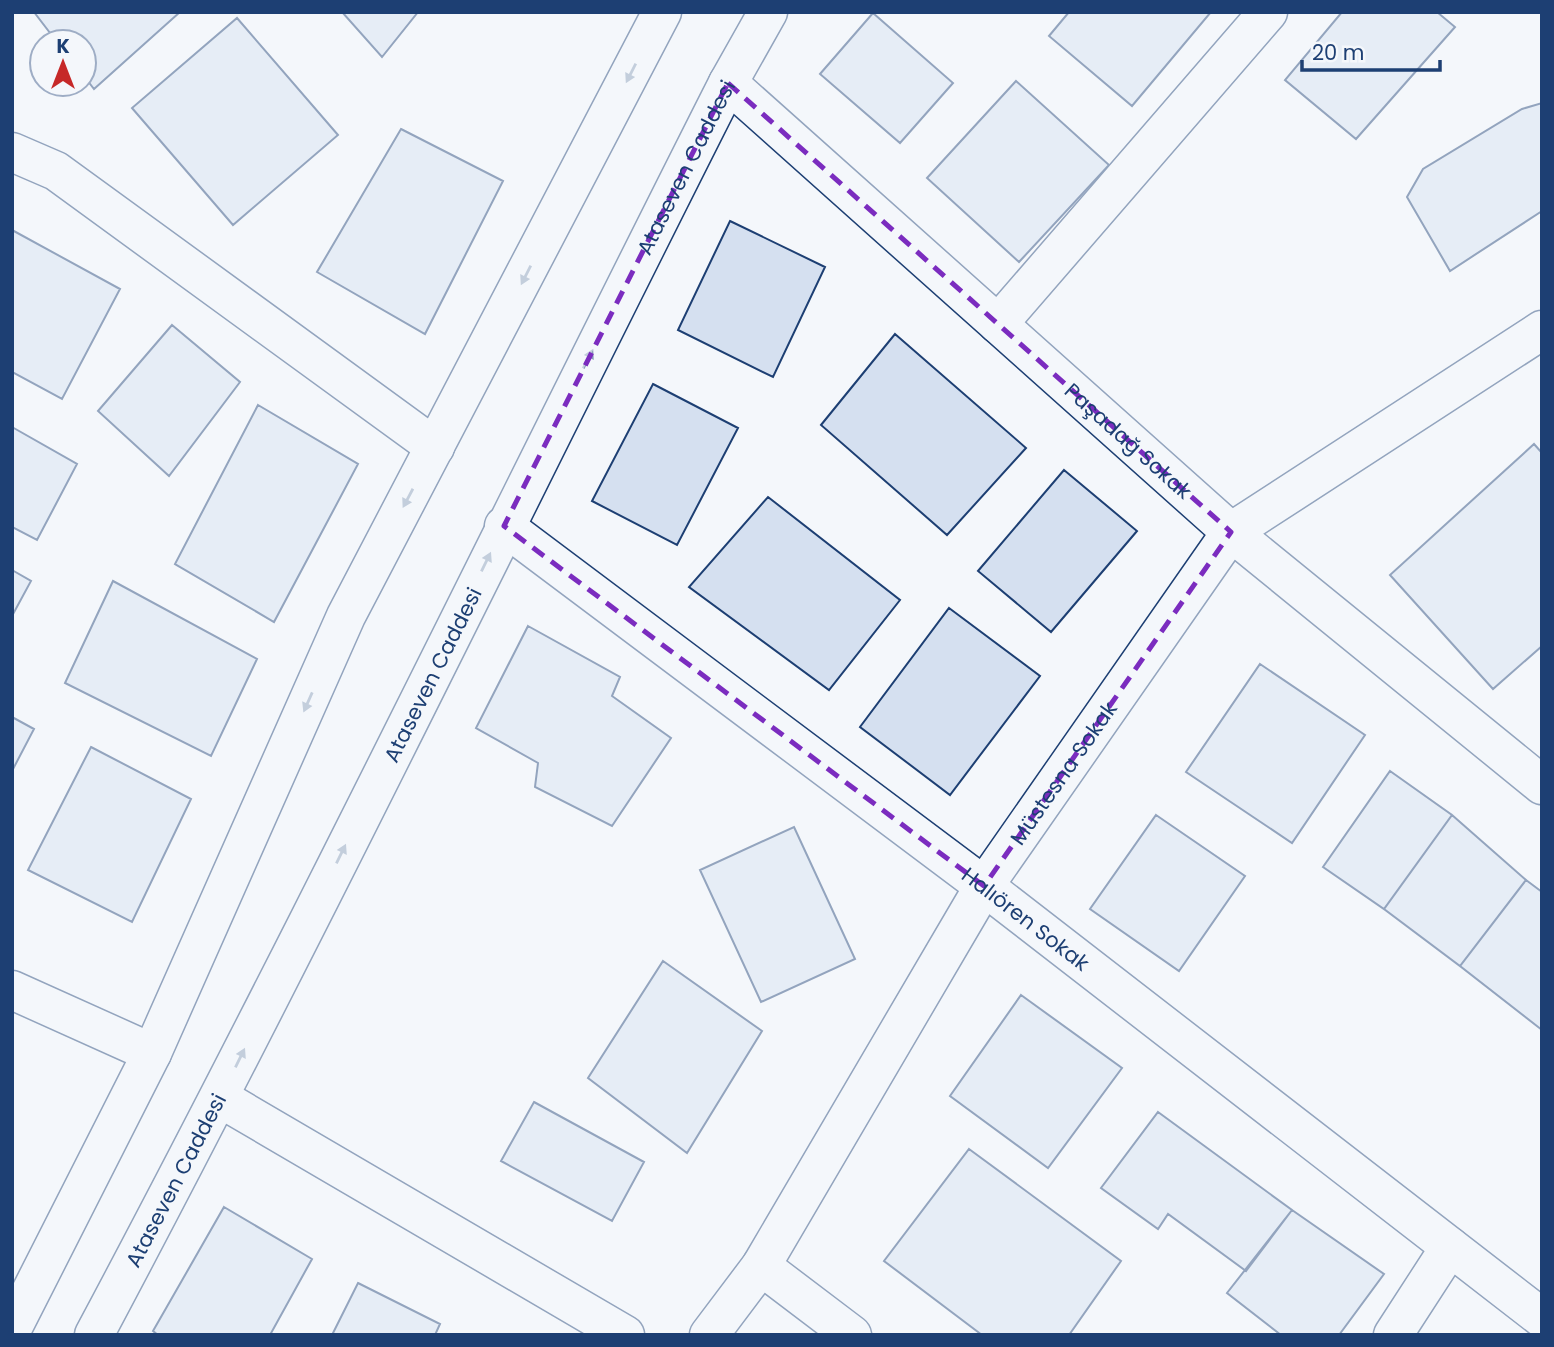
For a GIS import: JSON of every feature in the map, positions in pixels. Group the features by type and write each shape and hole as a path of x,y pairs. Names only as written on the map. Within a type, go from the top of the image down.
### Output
{"street":[{"name":"Ataseven Caddesi","path":"94,1335 220,1098 504,526 728,83 768,12"},
{"path":"998,324 1268,12"},
{"path":"12,1329 152,1053 346,616 435,447 650,18"},
{"name":"Paşadağ Sokak","path":"728,83 1231,532 1542,785"},
{"path":"12,152 56,171 435,447"},
{"name":"Müstesna Sokak","path":"709,1335 761,1266 984,886 1231,532 1542,330"},
{"name":"Halıören Sokak","path":"504,526 984,886 1542,1318"},
{"path":"12,990 152,1053"},
{"path":"220,1098 625,1335"},
{"path":"1393,1335 1450,1247"},
{"path":"761,1266 852,1335"}],"highlighted area":[{"path":"728,83 1231,532 984,886 504,526"}],"building":[{"path":"34,12 180,12 98,85 98,28 46,28"},
{"path":"342,12 418,12 382,57"},
{"path":"1069,12 1211,12 1132,106 1049,36"},
{"path":"1342,12 1437,12 1455,27 1356,139 1285,80"},
{"path":"873,13 953,83 900,143 820,74"},
{"path":"237,18 338,135 233,225 132,108"},
{"path":"1016,81 1109,165 1019,262 927,178"},
{"path":"1542,103 1542,211 1450,271 1407,197 1423,169 1522,109"},
{"path":"401,129 503,181 425,334 317,272"},
{"path":"730,221 825,267 773,377 678,330"},
{"path":"12,230 120,289 62,399 12,372"},
{"path":"172,325 240,382 169,476 98,411"},
{"path":"895,334 1026,448 947,535 821,425"},
{"path":"653,384 738,428 677,545 592,501"},
{"path":"258,405 358,464 274,622 175,564"},
{"path":"12,427 77,464 37,540 12,527"},
{"path":"1534,444 1542,453 1542,646 1493,689 1390,575"},
{"path":"1064,470 1137,531 1051,632 978,571"},
{"path":"768,497 900,600 829,690 689,587"},
{"path":"12,570 31,581 12,616"},
{"path":"113,581 257,659 211,756 65,683"},
{"path":"949,608 1040,676 950,795 860,727"},
{"path":"528,626 620,677 612,696 671,738 612,826 535,787 538,763 476,728"},
{"path":"1260,664 1365,735 1292,843 1186,772"},
{"path":"12,717 34,729 12,771"},
{"path":"91,747 191,799 132,922 28,870"},
{"path":"1390,771 1452,815 1384,909 1323,867"},
{"path":"1156,815 1245,876 1179,971 1090,909"},
{"path":"1452,815 1526,880 1460,966 1384,909"},
{"path":"794,827 855,959 761,1002 700,870"},
{"path":"1526,880 1542,892 1542,1030 1460,966"},
{"path":"663,961 762,1031 687,1153 588,1078"},
{"path":"1021,995 1122,1068 1048,1168 950,1096"},
{"path":"534,1102 644,1162 612,1221 501,1161"},
{"path":"1158,1112 1292,1210 1246,1271 1168,1214 1158,1229 1101,1188"},
{"path":"969,1149 1121,1261 1069,1335 982,1335 884,1261"},
{"path":"224,1207 312,1259 270,1335 158,1335 153,1331"},
{"path":"1292,1210 1384,1274 1339,1335 1281,1335 1227,1293"},
{"path":"358,1283 440,1324 435,1335 332,1335"}]}
